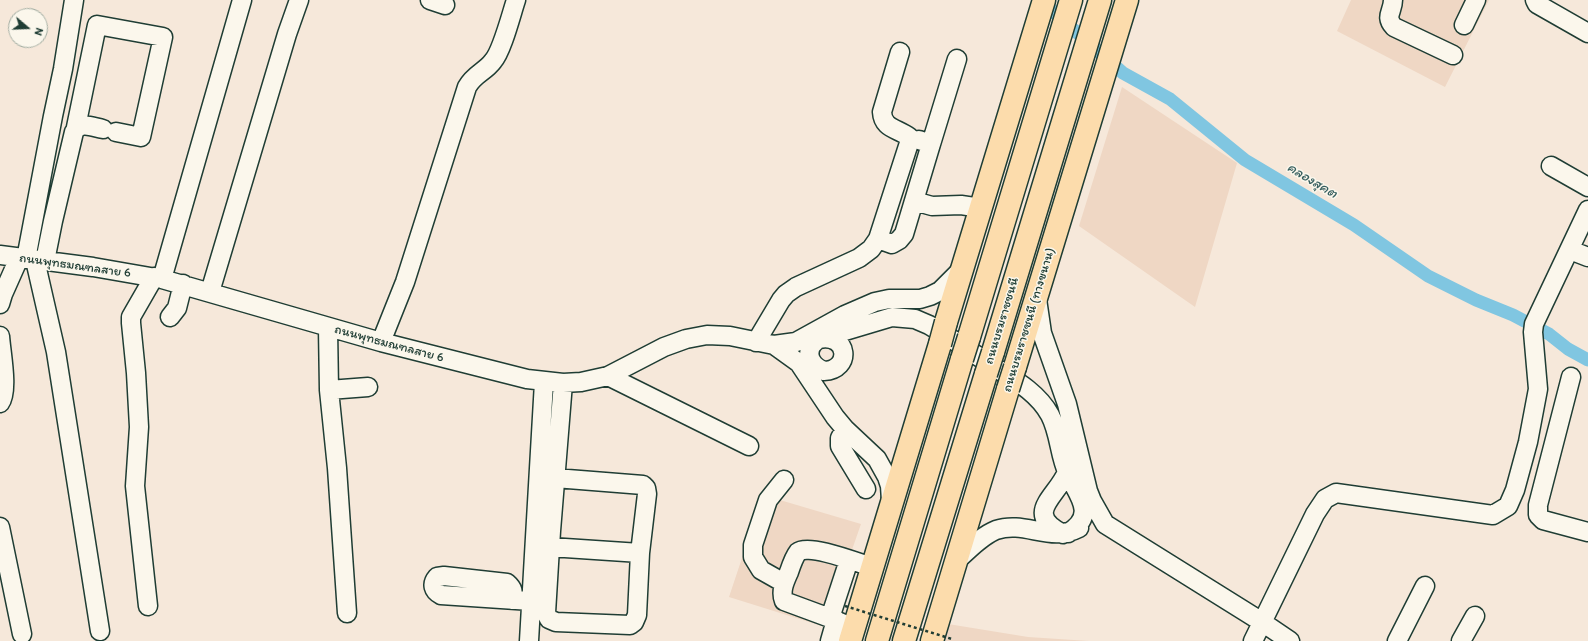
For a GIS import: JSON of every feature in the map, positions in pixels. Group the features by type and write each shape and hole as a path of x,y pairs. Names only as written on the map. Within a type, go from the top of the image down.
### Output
{"main road":[{"name":"ถนนบรมราชชนนี","path":"904,641 1100,0"},
{"name":"ถนนบรมราชชนนี (ทางขนาน)","path":"942,640 956,560 1127,0"},
{"name":"ถนนบรมราชชนนี","path":"877,641 1070,4"},
{"path":"843,623 872,567 1041,10"}],"street":[{"path":"74,0 63,69 53,116 32,259 56,352 100,631"},
{"path":"148,606 135,486 139,427 136,373 130,323 134,312 158,278 242,0"},
{"path":"210,292 287,34 299,0"},
{"path":"381,342 405,282 467,88 471,80 488,67 497,55 516,0"},
{"path":"1393,0 1389,22 1394,27 1454,55"},
{"path":"1464,25 1476,0"},
{"path":"1535,0 1537,4 1588,33"},
{"path":"0,304 3,294 32,259 52,221 76,127 97,25 163,37 141,137 82,125 76,127"},
{"path":"900,52 882,112 882,120 887,126 909,137 931,144"},
{"path":"878,239 892,244 899,240 904,234 957,59"},
{"path":"756,342 786,294 796,287 860,258 871,249 878,239 909,143 909,137"},
{"path":"1551,166 1588,187"},
{"path":"914,201 932,206 961,205 981,208"},
{"path":"1253,641 1315,514 1325,499 1336,493 1493,515 1508,506 1515,490 1528,442 1538,389 1534,324 1588,210"},
{"path":"1570,250 1588,257"},
{"name":"ถนนพุทธมณฑลสาย 6","path":"0,256 32,259 158,278 381,342 527,379 563,383 581,382 608,376 664,347 686,338 707,335 730,336 774,345 796,342 845,315 875,302 920,299 930,296 940,290 963,268"},
{"path":"170,317 179,301 183,284"},
{"path":"1036,296 1042,332 1068,404 1088,490 1104,524 1290,641"},
{"path":"817,387 810,350 812,345 823,338 845,315"},
{"path":"796,342 823,338 892,317 915,319 929,325 1024,386 1040,400 1046,408 1055,426 1067,472 1084,507 1083,517 1075,529 1070,532 1054,530 1046,522 1044,512 1048,500 1060,486 1067,472"},
{"path":"328,328 329,390 337,468 348,613"},
{"path":"0,336 5,390 3,399 0,403"},
{"path":"814,366 824,371 830,371 840,365 842,359 843,354 840,344 836,340 823,338"},
{"name":"ถนนพุทธมณฑลสาย 6","path":"774,345 799,363 817,387 835,417 878,459 884,468 890,486 891,504"},
{"path":"608,376 748,446"},
{"path":"1571,377 1538,505 1538,515 1543,520 1588,532"},
{"path":"529,641 544,382"},
{"path":"555,478 632,483 642,485 646,488 648,494 640,553 636,615 634,622 630,625 556,622 549,619 546,613 555,478 563,383"},
{"path":"329,390 368,387"},
{"path":"845,428 840,438 840,446 866,489"},
{"path":"784,480 768,500 753,545 752,557 761,570 784,583"},
{"path":"1070,532 1085,522 1090,512 1088,490"},
{"path":"956,560 986,535 1004,528 1022,528 1047,533 1070,532 1087,525 1104,524"},
{"path":"0,527 22,634"},
{"path":"550,547 640,553"},
{"path":"843,623 784,601 782,596 784,583 798,552 812,549 872,567"},
{"path":"830,641 843,623 849,560"},
{"path":"1397,641 1425,586"},
{"path":"512,600 531,601"},
{"path":"1461,641 1475,616"}],"path":[{"path":"843,623 942,640"}],"shaded area":[{"path":"1351,0 1489,0 1445,87 1337,31"},
{"path":"1122,87 1237,163 1195,307 1079,226"},
{"path":"763,495 861,524 825,627 729,597"},
{"path":"948,624 1028,637 1089,641 943,641"}],"waterway":[{"name":"คลองสุคต","path":"1040,0 1123,73 1170,99 1245,160 1354,225 1428,276 1476,300 1513,315 1549,334 1568,349 1588,360"}]}
